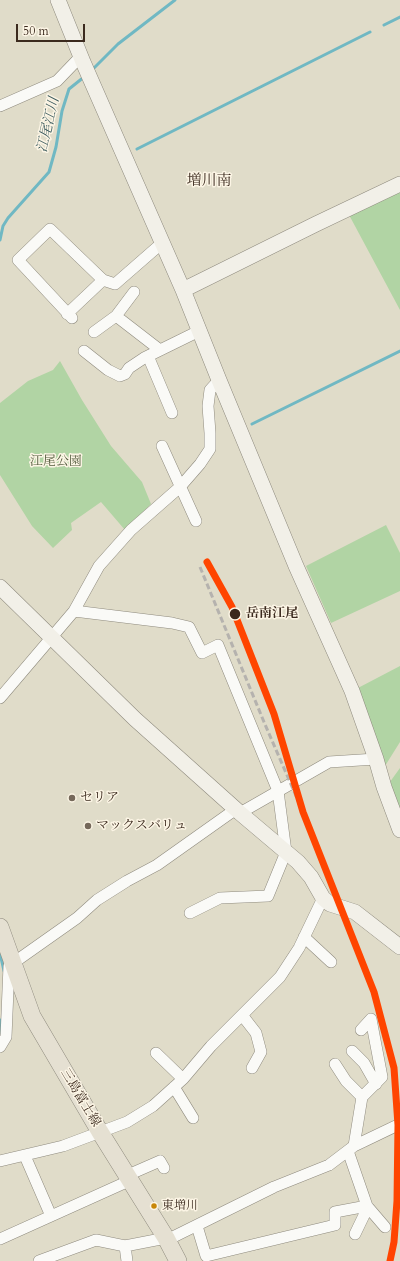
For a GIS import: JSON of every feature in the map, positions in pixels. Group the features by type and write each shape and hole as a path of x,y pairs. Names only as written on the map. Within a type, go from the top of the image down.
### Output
{"main road":[{"name":"三島富士線","path":"0,927 32,1016 178,1261"}],"street":[{"path":"58,0 82,59 183,290 296,566 352,691 400,830"},
{"path":"0,106 58,81 82,59"},
{"path":"183,290 400,184"},
{"path":"103,280 69,316 18,260 50,229 103,280 115,284 162,243"},
{"path":"94,332 116,316 134,292"},
{"path":"116,316 160,350"},
{"path":"84,352 108,370 120,376 125,374 129,368 148,356 199,331"},
{"path":"148,356 172,414"},
{"path":"0,698 74,611 99,566 131,530 180,487 200,464 210,449 208,406 210,390 219,380"},
{"path":"162,446 196,521"},
{"path":"0,587 135,719 238,811 298,862 311,877 323,898 330,904 355,912 400,947"},
{"path":"74,611 189,626 202,653 218,645 278,791 286,852 268,896 220,898 190,913"},
{"path":"0,1047 6,1037 9,966 77,918 97,900 127,881 157,865 238,811 278,791 329,762 376,759"},
{"path":"0,1161 63,1146 127,1122 153,1106 183,1079 211,1046 280,977 299,948 323,898"},
{"path":"304,937 331,962"},
{"path":"242,1015 256,1033 261,1052 252,1068"},
{"path":"361,1030 371,1019 382,1077 362,1097 351,1149 367,1206 385,1227"},
{"path":"352,1051 364,1063 376,1084"},
{"path":"156,1053 183,1079"},
{"path":"335,1064 346,1081 362,1097"},
{"path":"174,1087 193,1118"},
{"path":"39,1261 96,1240 124,1246 166,1239 197,1226 274,1187 329,1165 351,1149 400,1124"},
{"path":"25,1156 51,1216"},
{"path":"0,1239 51,1216 160,1161 164,1168"},
{"path":"197,1226 206,1256 335,1225 335,1212 367,1206"},
{"path":"355,1234 367,1206"},
{"path":"124,1246 127,1261"}],"green space":[{"path":"400,188 400,310 348,213"},
{"name":"江尾公園","path":"60,361 82,400 111,446 142,482 151,504 125,530 101,502 71,523 72,530 53,548 32,526 0,475 0,403 28,381 53,370"},
{"path":"386,525 400,553 400,591 331,623 306,566"},
{"path":"400,666 400,742 385,766 356,689"},
{"path":"400,768 400,816 387,786"}],"waterway":[{"name":"江尾江川","path":"91,71 118,44 175,0"},
{"path":"384,25 400,17"},
{"path":"137,149 370,32"},
{"name":"江尾江川","path":"0,240 3,226 8,218 49,172 56,147 62,111 69,89 84,77"},
{"path":"252,424 400,351"},
{"name":"江尾江川","path":"0,953 4,971"},
{"name":"江尾江川","path":"0,1033 1,1020"}],"railway":[{"path":"200,567 303,812"}],"transit line":[{"path":"207,562 232,607 274,714 303,812 374,992 394,1068 398,1125 397,1201 394,1242 390,1261"}],"place":[{"name":"岳南江尾","path":"235,614"},
{"name":"セリア","path":"72,798"},
{"name":"マックスバリュ","path":"88,826"},
{"name":"東増川","path":"154,1206"}],"district":[{"name":"増川南","path":"209,182"}]}
